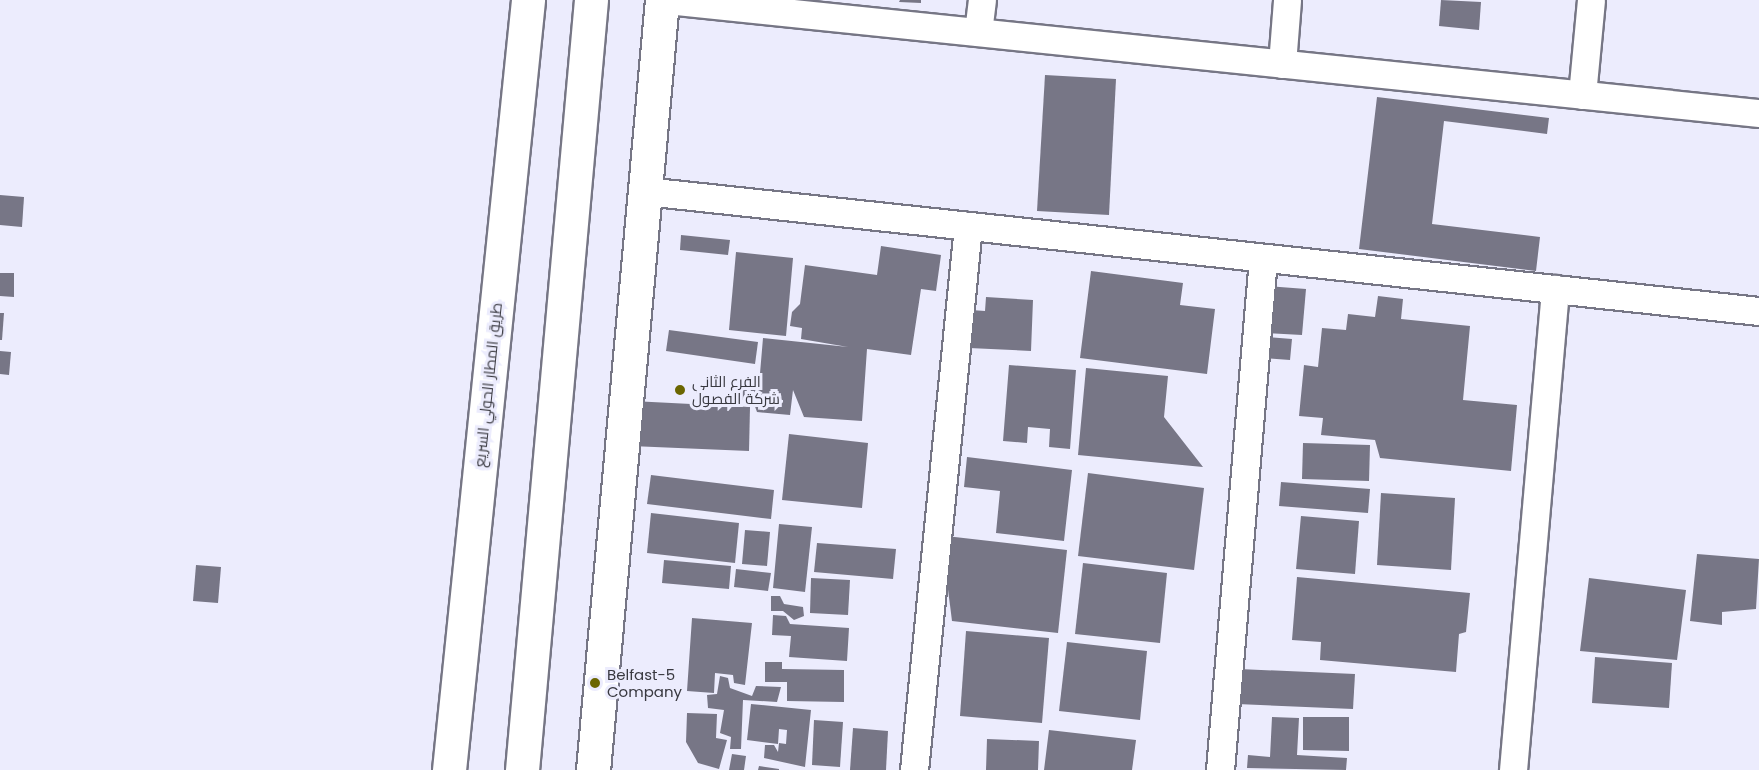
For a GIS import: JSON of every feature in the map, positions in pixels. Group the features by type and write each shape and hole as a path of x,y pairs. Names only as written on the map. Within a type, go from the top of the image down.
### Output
{"main road":[{"name":"طريق المطار الحولي السريع","path":"449,770 528,0"},
{"path":"522,770 591,0"},
{"path":"593,770 662,0"}],"street":[{"path":"667,0 1759,113"},
{"path":"978,32 982,0"},
{"path":"1282,64 1287,0"},
{"path":"1582,95 1591,0"},
{"path":"645,191 1759,311"},
{"path":"914,770 968,226"},
{"path":"1221,770 1263,258"},
{"path":"1514,770 1555,289"}],"building":[{"path":"900,0 921,0 921,3 899,2"},
{"path":"1441,0 1481,2 1479,30 1439,26"},
{"path":"1045,75 1116,79 1109,215 1037,211"},
{"path":"1377,97 1549,118 1547,134 1444,121 1432,224 1540,237 1536,271 1359,249"},
{"path":"0,195 24,197 22,227 0,225"},
{"path":"681,235 730,240 728,255 680,250"},
{"path":"881,246 941,255 936,291 921,289 911,355 867,349 862,421 804,417 793,390 790,415 757,412 753,401 735,399 737,383 759,385 763,338 848,347 801,339 802,328 790,326 792,312 800,304 805,265 877,275"},
{"path":"736,252 793,258 786,336 729,330"},
{"path":"1091,271 1183,283 1180,305 1215,309 1207,374 1080,358"},
{"path":"0,273 14,273 14,297 0,296"},
{"path":"1267,286 1306,289 1302,335 1263,333"},
{"path":"1378,296 1403,299 1401,319 1470,326 1463,400 1517,405 1511,471 1380,458 1375,440 1321,435 1323,418 1299,416 1304,365 1318,367 1322,328 1346,330 1348,314 1375,317"},
{"path":"986,297 1033,300 1031,351 969,348 971,310 985,311"},
{"path":"0,313 4,313 2,340 0,340"},
{"path":"669,330 758,342 755,364 666,351"},
{"path":"1265,337 1292,339 1290,360 1264,358"},
{"path":"0,351 11,352 9,375 0,374"},
{"path":"1009,365 1076,370 1070,449 1049,447 1050,429 1028,427 1027,443 1003,441"},
{"path":"1086,368 1168,376 1164,417 1203,467 1078,455"},
{"path":"632,401 750,407 749,451 631,446"},
{"path":"789,434 868,443 862,508 782,500"},
{"path":"1303,443 1370,445 1369,481 1302,479"},
{"path":"967,457 1072,470 1064,541 996,533 1000,491 964,487"},
{"path":"1088,473 1204,488 1194,570 1078,556"},
{"path":"651,475 774,490 771,519 647,504"},
{"path":"1281,482 1370,489 1368,513 1279,506"},
{"path":"1381,493 1455,498 1451,570 1377,565"},
{"path":"651,513 739,523 735,563 647,553"},
{"path":"1301,516 1359,521 1355,574 1296,569"},
{"path":"779,524 812,527 805,592 773,588"},
{"path":"745,530 770,532 767,566 742,564"},
{"path":"946,536 1067,550 1058,633 952,621 944,558"},
{"path":"817,543 896,549 893,579 814,572"},
{"path":"1697,554 1759,559 1756,609 1722,612 1722,625 1690,621"},
{"path":"664,560 731,566 729,589 662,583"},
{"path":"1083,563 1167,573 1160,643 1075,634"},
{"path":"196,565 221,567 218,603 193,601"},
{"path":"736,569 771,573 768,591 734,587"},
{"path":"1297,577 1470,593 1466,632 1459,634 1456,672 1320,660 1321,642 1292,640"},
{"path":"811,578 850,580 848,615 810,613"},
{"path":"1589,578 1686,590 1677,660 1580,651"},
{"path":"771,596 780,596 784,604 803,607 804,616 794,620 783,611 771,611"},
{"path":"773,615 786,616 790,624 849,628 847,661 789,657 791,636 772,635"},
{"path":"692,618 752,623 745,685 734,683 733,675 715,673 714,693 687,691"},
{"path":"966,631 1049,638 1042,723 960,716"},
{"path":"1067,642 1147,651 1140,720 1059,711"},
{"path":"1595,657 1672,663 1669,708 1592,703"},
{"path":"765,662 782,662 782,669 844,670 844,702 787,701 787,682 765,682"},
{"path":"1239,669 1355,674 1353,709 1237,704"},
{"path":"720,676 728,678 730,688 752,696 756,686 781,687 777,702 743,700 741,749 730,749 731,737 720,733 724,710 708,708 707,695 717,694"},
{"path":"751,704 811,710 805,767 764,758 765,745 774,745 778,752 779,743 786,744 787,730 779,729 778,744 747,740"},
{"path":"687,713 717,714 716,738 727,740 719,769 698,763 686,742"},
{"path":"1272,717 1299,718 1297,755 1347,758 1346,770 1247,768 1248,755 1270,757"},
{"path":"1303,717 1349,717 1349,751 1303,750"},
{"path":"814,720 843,722 840,767 812,765"},
{"path":"853,728 888,731 886,770 850,770"},
{"path":"1049,730 1136,740 1132,770 1044,770"},
{"path":"987,739 1039,741 1038,770 986,770"},
{"path":"732,754 746,756 744,770 729,770"},
{"path":"759,766 779,769 779,770 758,770"}],"place":[{"name":"الفرع الثاني شركة الفصول","path":"680,390"},
{"name":"Belfast-5 Company","path":"595,683"}]}
